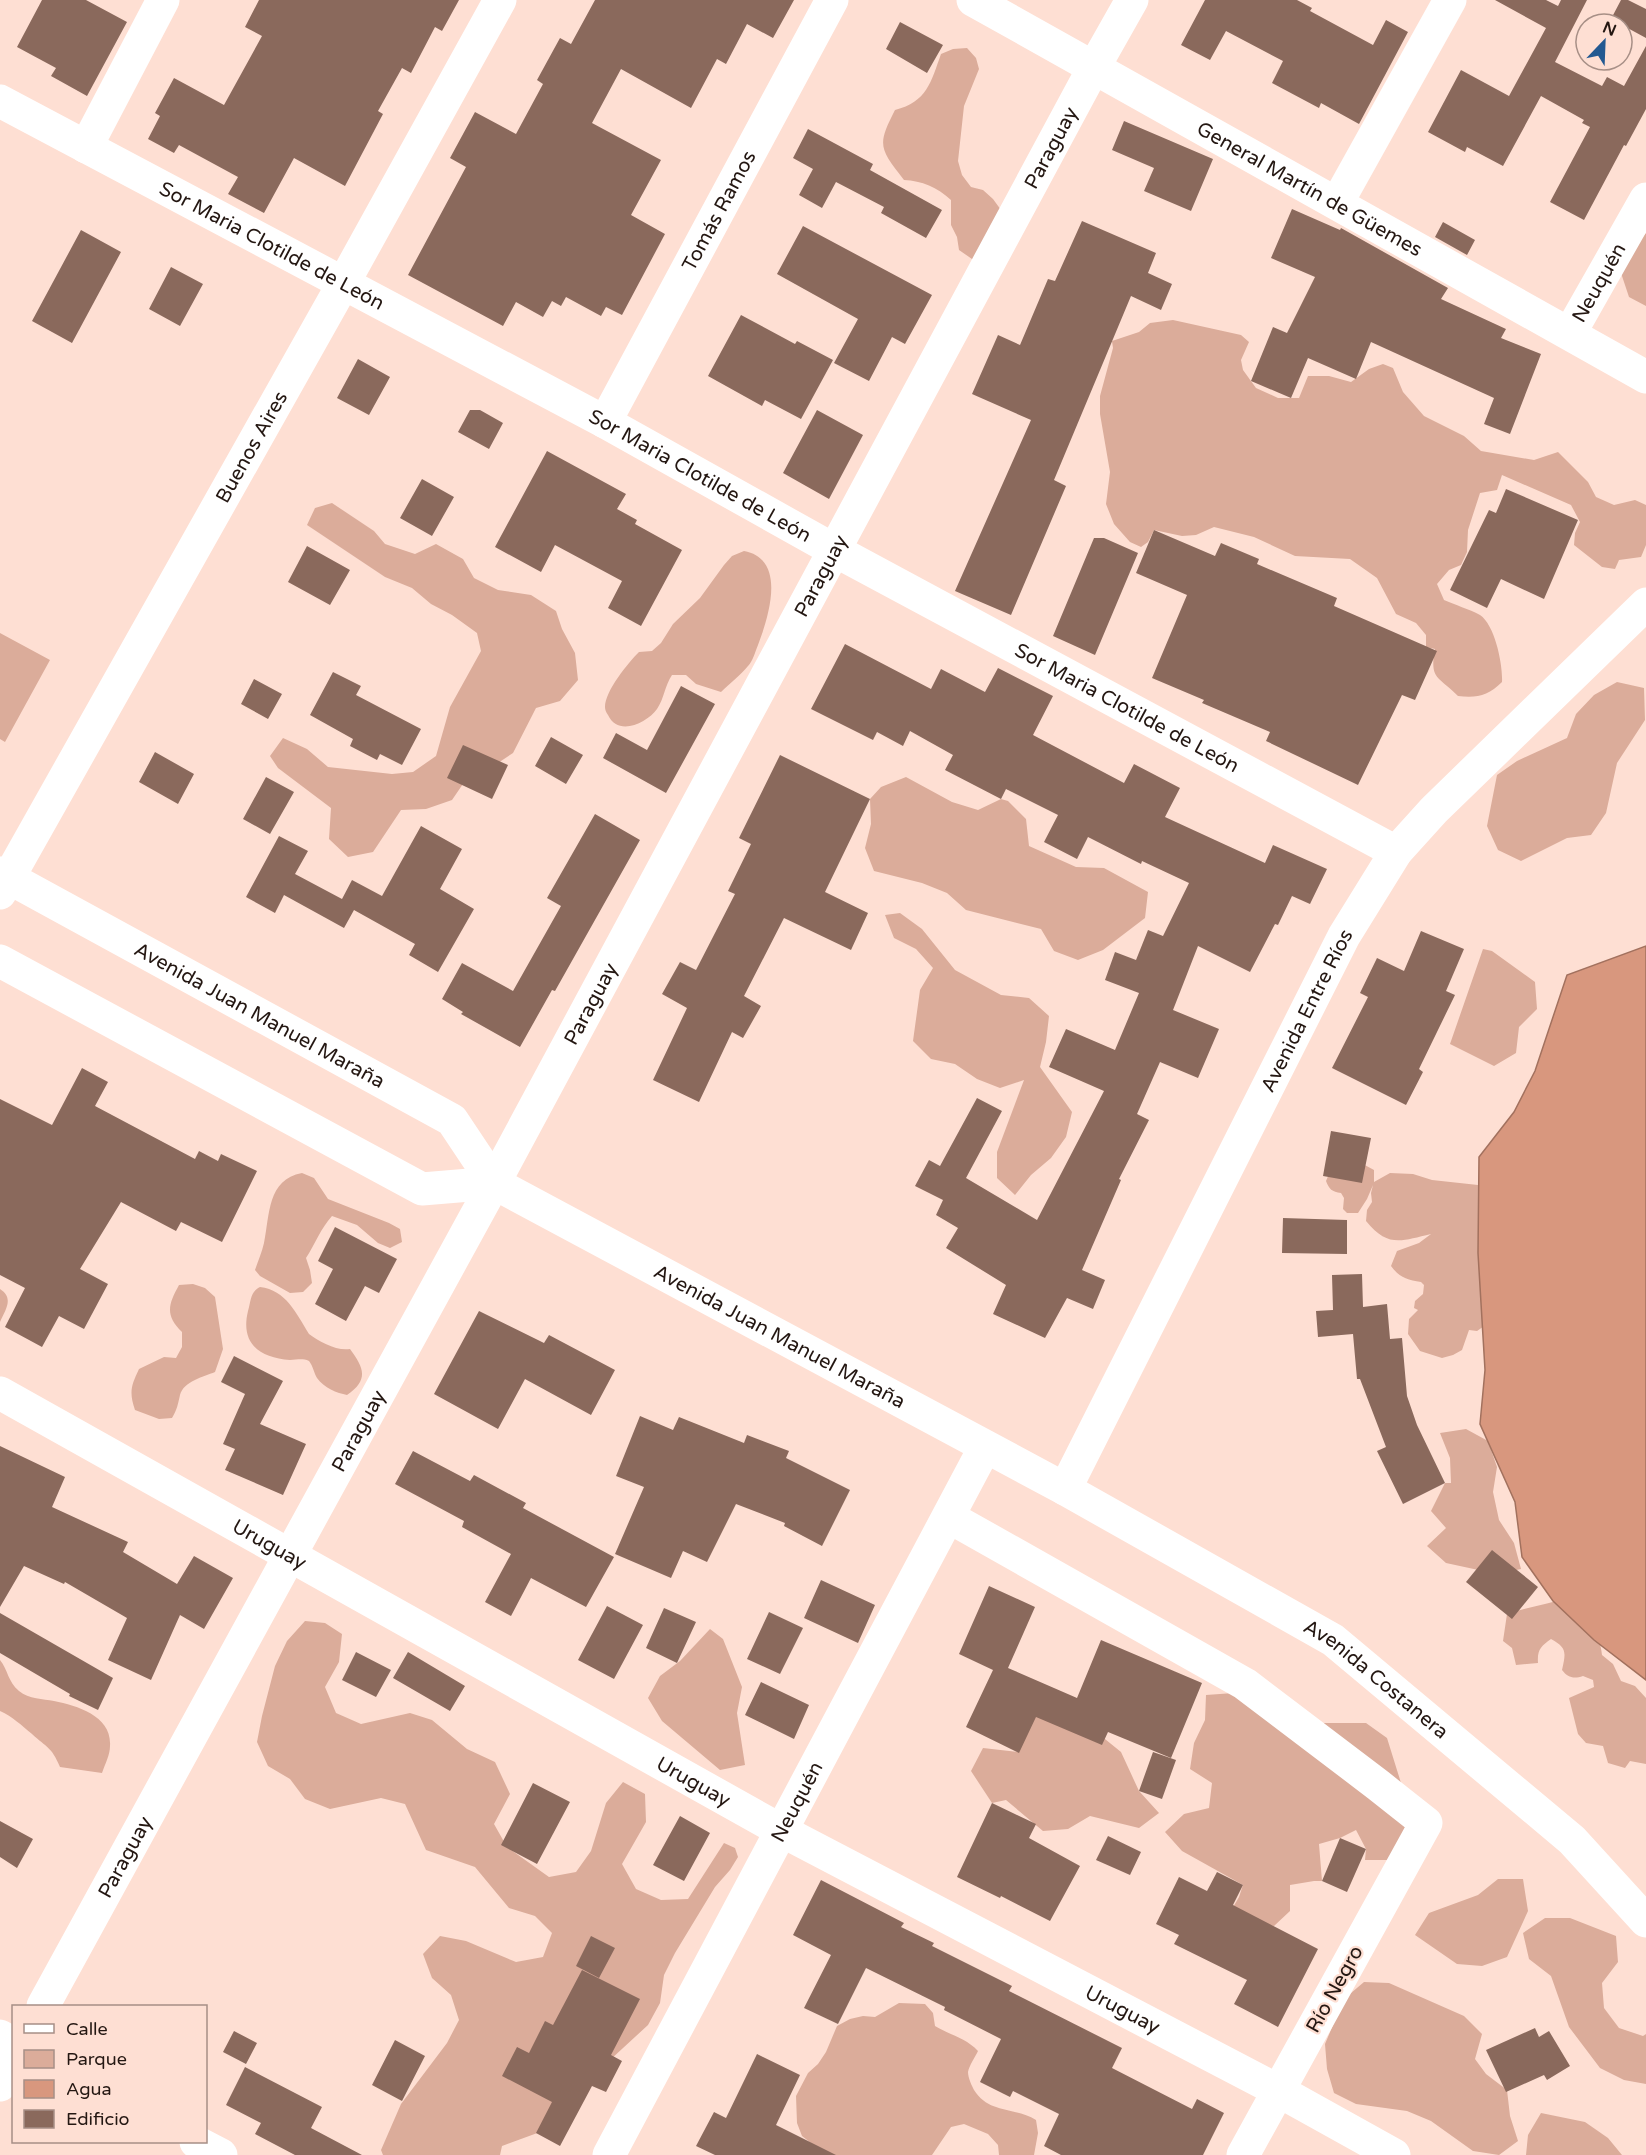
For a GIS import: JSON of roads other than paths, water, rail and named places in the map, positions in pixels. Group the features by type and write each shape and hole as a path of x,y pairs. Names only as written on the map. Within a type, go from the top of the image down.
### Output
{"street":[{"path":"86,147 163,0"},
{"name":"Buenos Aires","path":"3,881 343,284 500,0"},
{"name":"Tomás Ramos","path":"605,422 832,0"},
{"name":"General Martín de Güemes","path":"973,0 1646,376"},
{"name":"Paraguay","path":"44,2005 494,1184 1132,0"},
{"path":"1337,203 1450,0"},
{"name":"Sor Maria Clotilde de León","path":"0,101 605,422 834,550 1396,852"},
{"name":"Neuquén","path":"1570,333 1646,199"},
{"name":"Avenida Entre Ríos","path":"1065,1489 1344,936 1396,852 1434,810 1646,604"},
{"name":"Avenida Juan Manuel Maraña","path":"3,881 452,1120 494,1184 1065,1489"},
{"path":"0,961 422,1189 494,1184"},
{"name":"Uruguay","path":"0,1393 782,1831 1279,2091 1394,2155"},
{"name":"Neuquén","path":"609,2155 985,1447"},
{"name":"Avenida Costanera","path":"1065,1489 1333,1640 1572,1840 1646,1921"},
{"name":"Río Negro","path":"949,1517 1245,1684 1426,1823 1243,2155"},
{"path":"0,2085 12,2064"},
{"path":"198,2143 221,2155"}],"water":[{"path":"1646,946 1646,1680 1594,1640 1553,1601 1522,1557 1515,1502 1480,1424 1485,1370 1478,1253 1479,1157 1514,1112 1535,1071 1567,975"}]}
